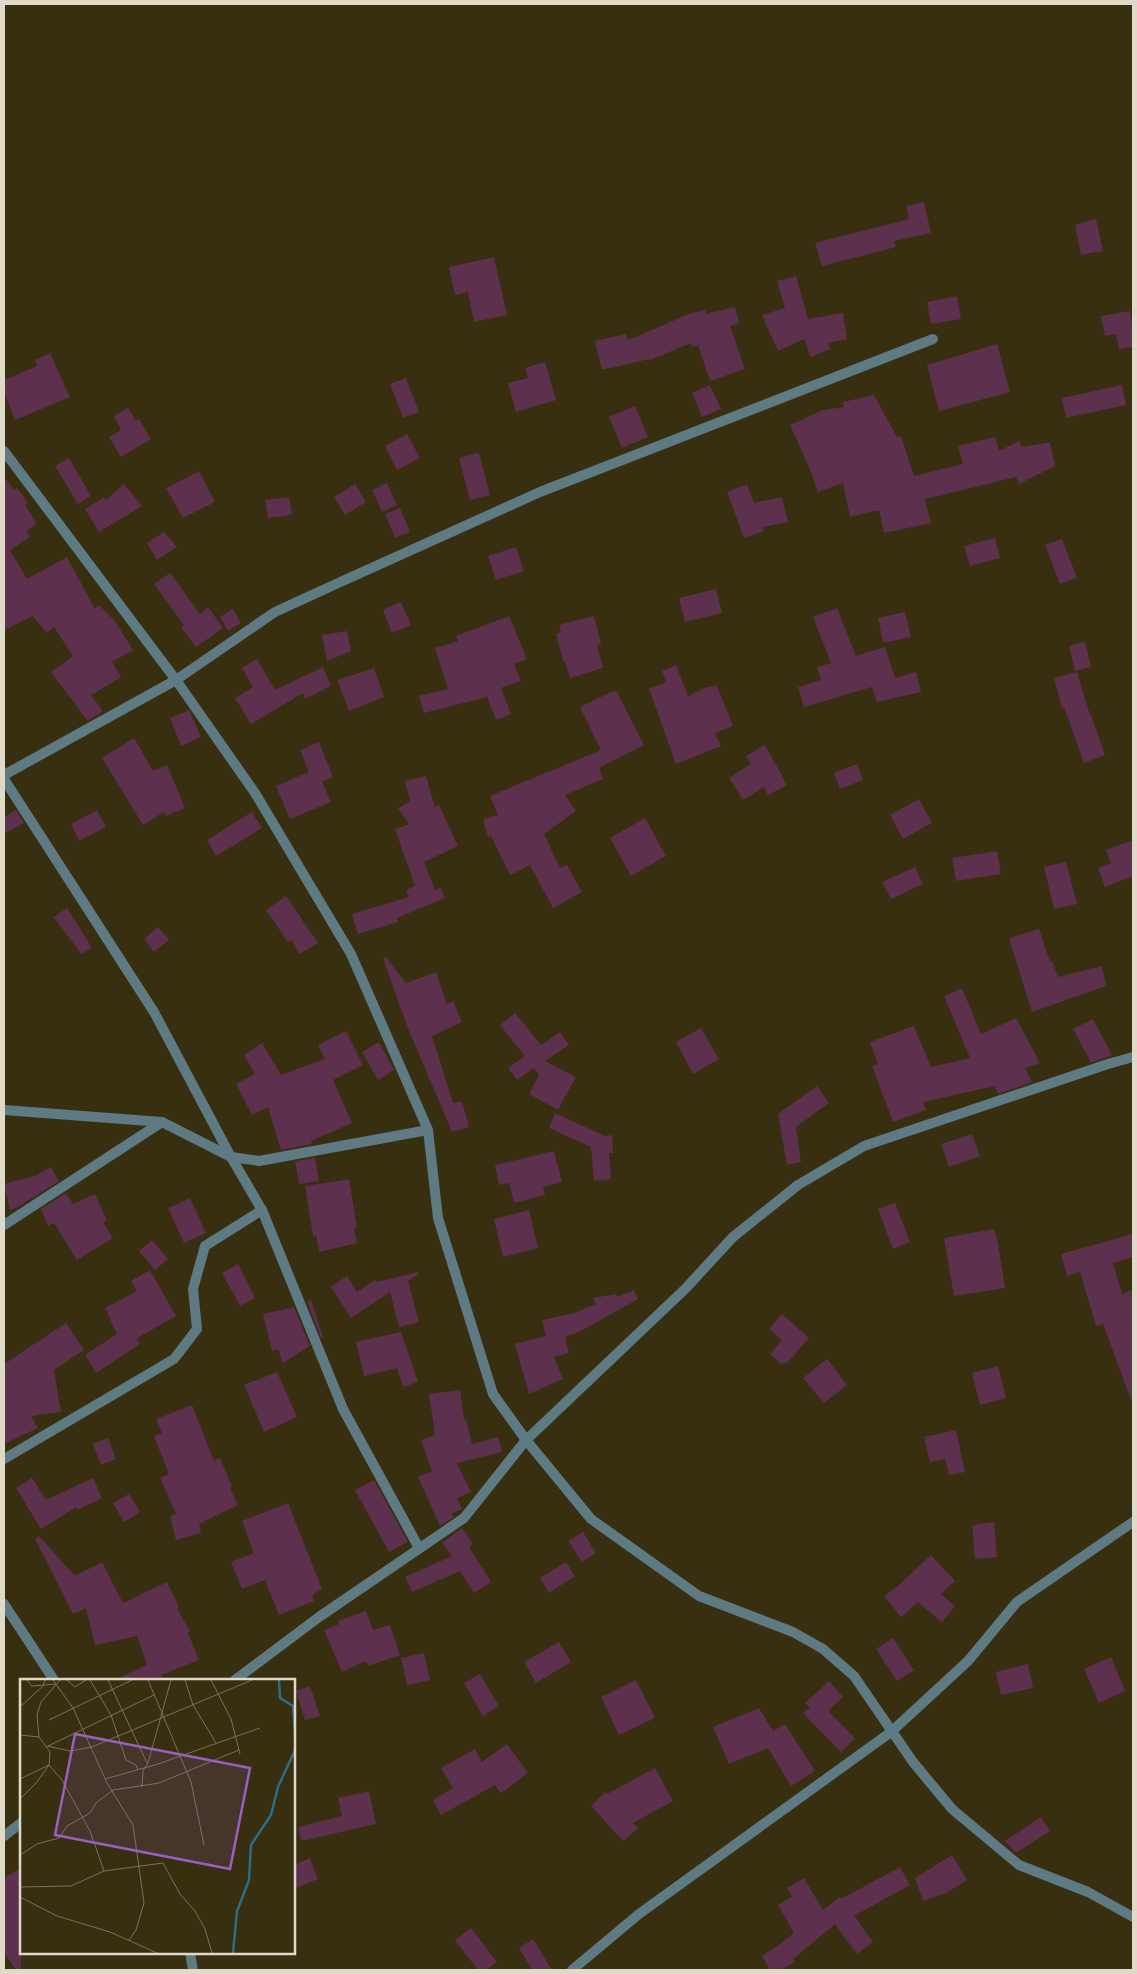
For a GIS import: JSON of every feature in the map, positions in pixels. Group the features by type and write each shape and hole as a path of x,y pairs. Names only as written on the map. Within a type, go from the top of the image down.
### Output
{"street":[{"path":"4,775 176,680 275,612 540,492 933,339"},
{"path":"4,451 176,680 254,793 351,954 428,1130 438,1218 493,1394 526,1440 591,1519 699,1596 793,1632 823,1649 854,1676 913,1762 952,1809 1018,1865 1088,1892 1133,1917"},
{"path":"4,779 154,1012 230,1157 262,1210 343,1409 419,1548"},
{"path":"236,1679 319,1617 464,1518 526,1440 686,1288 733,1237 798,1185 864,1146 1133,1057"},
{"path":"4,1110 162,1122 230,1157 259,1161 428,1130"},
{"path":"4,1226 162,1122"},
{"path":"4,1459 174,1359 197,1328 194,1289 205,1246 262,1210"},
{"path":"572,1970 639,1914 891,1732 968,1661 1017,1602 1133,1522"},
{"path":"4,1604 53,1679"},
{"path":"4,1836 20,1824"},
{"path":"190,1954 193,1970"}],"building":[{"path":"924,202 931,233 894,241 896,247 822,266 815,243 909,219 906,206"},
{"path":"1096,219 1103,251 1081,255 1075,225"},
{"path":"494,257 507,315 474,322 468,292 455,295 449,267"},
{"path":"796,276 808,319 843,313 847,339 828,343 830,349 811,357 804,339 778,351 762,315 785,308 777,281"},
{"path":"957,296 961,319 931,324 927,302"},
{"path":"735,307 739,323 730,326 745,369 710,381 698,345 692,347 691,343 650,360 602,370 595,341 626,334 628,340 689,314 705,310 706,314"},
{"path":"1130,311 1133,347 1119,349 1116,334 1105,336 1101,316"},
{"path":"997,344 1010,392 939,411 927,365"},
{"path":"50,353 70,397 15,420 4,392 4,380 37,366 35,360"},
{"path":"545,362 556,400 516,412 508,383 528,378 525,368"},
{"path":"406,378 419,412 403,418 390,384"},
{"path":"710,385 721,409 702,417 692,393"},
{"path":"1122,385 1126,405 1066,418 1062,398"},
{"path":"874,395 897,437 901,436 914,476 963,464 958,446 995,437 999,451 1019,441 1022,447 1050,442 1055,466 1019,484 1016,477 925,499 931,523 884,533 879,510 850,517 843,483 818,492 790,425 823,410 844,407 843,402"},
{"path":"635,406 648,437 622,448 609,417"},
{"path":"128,408 136,421 139,419 151,439 121,457 109,437 121,430 114,416"},
{"path":"407,434 420,458 397,470 385,446"},
{"path":"479,453 490,495 470,500 459,458"},
{"path":"69,458 91,496 78,504 55,466"},
{"path":"199,471 215,502 183,518 166,488"},
{"path":"4,477 14,490 17,488 28,503 25,505 37,524 26,531 30,537 10,550 27,579 67,557 95,609 99,605 115,621 133,650 112,662 121,677 91,695 103,711 88,721 51,672 73,656 54,627 47,633 33,616 4,630"},
{"path":"387,483 397,505 382,512 372,490"},
{"path":"124,484 142,506 99,532 85,509 104,497 106,500"},
{"path":"355,484 366,502 345,515 334,497"},
{"path":"747,484 754,503 782,497 788,522 763,527 764,531 744,538 727,492"},
{"path":"289,497 292,515 268,518 265,500"},
{"path":"400,508 410,532 395,538 385,514"},
{"path":"164,532 177,547 157,560 147,543"},
{"path":"995,538 1000,558 970,566 964,546"},
{"path":"1062,539 1077,578 1060,584 1045,545"},
{"path":"516,547 524,571 496,580 488,556"},
{"path":"170,573 200,614 208,607 223,628 196,647 181,627 184,625 154,584"},
{"path":"716,589 722,613 685,622 679,598"},
{"path":"401,602 411,625 392,633 383,610"},
{"path":"837,608 856,656 885,647 895,678 916,672 921,692 877,702 872,687 804,707 798,687 821,680 817,667 831,663 813,617"},
{"path":"233,609 241,623 228,631 220,617"},
{"path":"905,612 911,637 883,643 878,618"},
{"path":"509,616 527,659 514,664 521,681 501,688 511,714 496,720 487,697 424,713 419,696 448,689 435,648 458,641 456,636"},
{"path":"594,616 601,644 597,645 603,668 570,678 565,661 563,661 556,634 561,632 559,625"},
{"path":"347,631 351,651 327,661 322,635"},
{"path":"1085,642 1091,667 1075,671 1069,646"},
{"path":"257,659 275,690 323,667 331,686 305,699 303,693 251,724 235,698 253,687 242,668"},
{"path":"676,665 688,696 707,687 717,686 733,726 715,733 721,746 676,764 649,689 666,682 662,671"},
{"path":"374,668 384,697 349,711 337,680"},
{"path":"1077,672 1105,755 1084,763 1064,707 1062,708 1054,678"},
{"path":"611,692 617,692 644,745 599,768 603,779 565,795 576,811 544,834 560,868 567,865 582,892 553,908 530,865 510,875 491,836 488,837 483,819 498,815 490,796 601,750 580,707"},
{"path":"189,710 201,737 181,746 170,718"},
{"path":"134,738 153,771 167,765 185,808 166,816 164,812 143,825 102,758"},
{"path":"319,742 333,777 322,782 331,802 290,819 276,786 309,772 300,750"},
{"path":"765,745 787,785 768,795 764,787 743,800 729,778 751,764 746,756"},
{"path":"857,764 863,780 840,789 834,773"},
{"path":"426,776 435,807 439,805 458,846 424,862 435,890 441,888 445,898 397,918 398,922 358,934 352,914 409,897 406,890 415,886 395,829 409,824 398,808 410,801 405,781"},
{"path":"919,799 932,823 903,839 890,815"},
{"path":"16,810 24,823 4,834 4,817"},
{"path":"97,810 106,827 79,841 71,824"},
{"path":"252,812 262,828 216,856 207,840"},
{"path":"645,818 666,856 631,876 610,838"},
{"path":"1133,840 1133,876 1105,887 1098,868 1111,863 1106,850"},
{"path":"997,851 1001,874 956,881 952,858"},
{"path":"1066,862 1077,904 1054,909 1044,867"},
{"path":"915,867 923,884 891,899 882,882"},
{"path":"286,896 318,943 299,954 292,940 288,942 266,910"},
{"path":"67,908 92,948 81,954 54,917"},
{"path":"158,927 169,940 154,952 144,939"},
{"path":"1039,929 1050,962 1052,961 1058,977 1102,966 1106,986 1032,1012 1009,938"},
{"path":"386,957 406,983 436,972 447,1004 453,1001 462,1022 432,1036 453,1103 462,1101 469,1127 452,1132 407,1026 383,958"},
{"path":"962,988 981,1034 1016,1018 1040,1063 1025,1068 1032,1082 998,1094 995,1086 923,1102 926,1110 893,1122 872,1066 878,1064 870,1042 914,1026 931,1067 970,1058 944,996"},
{"path":"515,1013 541,1045 560,1032 569,1045 545,1061 576,1077 558,1110 529,1094 539,1075 534,1068 517,1080 508,1068 525,1056 500,1025"},
{"path":"1093,1019 1112,1055 1091,1063 1073,1029"},
{"path":"701,1028 719,1059 693,1074 676,1042"},
{"path":"346,1031 363,1065 333,1080 352,1123 311,1141 312,1144 281,1150 268,1107 252,1115 236,1084 255,1074 244,1055 262,1043 281,1075 325,1059 318,1045"},
{"path":"379,1042 394,1070 378,1080 362,1052"},
{"path":"817,1086 829,1103 796,1127 801,1162 787,1165 778,1114"},
{"path":"555,1113 605,1136 612,1135 613,1153 609,1153 611,1179 594,1181 591,1147 549,1128"},
{"path":"972,1134 980,1156 949,1167 941,1144"},
{"path":"554,1151 562,1182 543,1187 545,1195 514,1203 509,1183 499,1185 495,1165"},
{"path":"315,1158 319,1181 299,1184 295,1161"},
{"path":"51,1167 59,1181 10,1210 4,1184 35,1176"},
{"path":"349,1179 357,1228 354,1229 357,1243 319,1252 316,1235 313,1236 305,1186"},
{"path":"66,1193 73,1204 95,1194 107,1220 103,1222 113,1238 77,1260 54,1223 48,1226 41,1209"},
{"path":"190,1198 206,1233 184,1243 168,1208"},
{"path":"895,1203 910,1242 893,1249 878,1209"},
{"path":"529,1210 538,1248 503,1257 494,1219"},
{"path":"994,1229 1005,1288 954,1296 944,1238"},
{"path":"1133,1234 1133,1257 1113,1263 1122,1294 1133,1290 1133,1400 1131,1400 1103,1324 1096,1326 1080,1272 1067,1276 1061,1254"},
{"path":"152,1240 168,1259 155,1270 139,1251"},
{"path":"238,1264 255,1298 240,1306 222,1273"},
{"path":"150,1270 176,1316 137,1338 140,1344 96,1373 85,1355 117,1334 105,1308 137,1291 131,1281"},
{"path":"418,1272 419,1274 408,1281 419,1322 399,1327 390,1292 351,1318 331,1287 347,1276 357,1292 375,1280 377,1282"},
{"path":"634,1290 638,1299 579,1332 565,1337 569,1353 554,1357 563,1379 529,1394 515,1344 546,1336 542,1320 574,1313 596,1304 593,1298 616,1294 617,1297"},
{"path":"311,1300 323,1337 321,1338 307,1301"},
{"path":"294,1307 310,1346 283,1363 278,1349 272,1351 263,1314"},
{"path":"782,1314 809,1338 787,1363 780,1363 770,1354 782,1340 769,1329"},
{"path":"66,1323 84,1350 54,1370 61,1412 31,1416 38,1428 4,1444 4,1364"},
{"path":"401,1332 418,1382 403,1387 397,1368 364,1376 356,1342"},
{"path":"827,1359 847,1385 824,1403 803,1378"},
{"path":"998,1366 1006,1398 980,1405 972,1373"},
{"path":"277,1372 297,1417 264,1432 244,1385"},
{"path":"460,1390 464,1420 466,1419 472,1444 498,1437 502,1452 457,1463 471,1492 457,1498 462,1509 451,1514 454,1517 440,1526 418,1477 432,1471 421,1440 435,1435 429,1394"},
{"path":"192,1405 214,1461 220,1458 238,1505 199,1524 201,1533 176,1540 170,1516 176,1514 160,1478 169,1474 154,1436 162,1433 156,1419"},
{"path":"956,1430 965,1472 949,1475 945,1459 930,1462 924,1437"},
{"path":"108,1438 116,1459 101,1465 93,1444"},
{"path":"32,1478 46,1500 93,1478 102,1498 77,1510 76,1507 41,1529 16,1488"},
{"path":"374,1480 408,1542 389,1552 355,1490"},
{"path":"129,1494 140,1512 124,1522 113,1503"},
{"path":"288,1503 322,1589 312,1595 314,1601 279,1615 265,1580 242,1589 231,1562 254,1553 242,1521"},
{"path":"994,1522 997,1557 975,1559 972,1525"},
{"path":"462,1528 473,1544 469,1547 491,1582 474,1593 460,1571 412,1592 405,1577 452,1556 442,1543"},
{"path":"583,1532 596,1553 582,1562 568,1541"},
{"path":"39,1536 75,1576 102,1562 123,1603 167,1582 179,1607 177,1608 190,1632 188,1633 199,1660 161,1675 163,1679 117,1679 147,1665 137,1636 95,1645 86,1608 73,1614 35,1539"},
{"path":"931,1555 955,1581 941,1594 955,1606 942,1622 918,1602 901,1617 884,1596 898,1586"},
{"path":"566,1562 575,1576 549,1593 540,1578"},
{"path":"366,1611 373,1630 390,1625 400,1655 368,1666 366,1661 342,1672 324,1630 339,1624 338,1621"},
{"path":"893,1638 914,1670 897,1681 876,1649"},
{"path":"559,1642 571,1662 536,1683 524,1662"},
{"path":"424,1653 430,1680 407,1685 401,1658"},
{"path":"1111,1657 1125,1691 1099,1703 1084,1669"},
{"path":"1028,1664 1033,1688 1001,1695 996,1672"},
{"path":"480,1674 499,1706 483,1716 464,1683"},
{"path":"636,1680 655,1718 619,1735 601,1697"},
{"path":"829,1681 843,1697 828,1711 855,1738 841,1752 803,1713 810,1708 805,1703"},
{"path":"310,1686 320,1716 305,1720 296,1691"},
{"path":"759,1708 773,1731 785,1724 815,1771 791,1786 768,1748 729,1764 713,1727"},
{"path":"507,1744 528,1773 501,1793 495,1785 441,1815 433,1800 453,1788 441,1768 475,1749 482,1762"},
{"path":"655,1768 673,1801 633,1823 638,1828 623,1841 591,1806 605,1792 607,1794"},
{"path":"369,1791 376,1824 301,1841 298,1827 342,1816 338,1798"},
{"path":"1041,1817 1050,1831 1016,1853 1005,1841"},
{"path":"952,1855 967,1880 946,1893 923,1901 915,1878"},
{"path":"310,1858 318,1879 295,1889 295,1865"},
{"path":"900,1867 910,1885 854,1916 873,1942 857,1954 835,1924 793,1959 795,1962 780,1970 770,1970 762,1956 794,1933 778,1905 792,1897 787,1888 804,1878 823,1910 840,1897 841,1899"},
{"path":"20,1869 21,1970 16,1970 4,1953 4,1878"},
{"path":"471,1928 497,1962 486,1970 478,1970 455,1940"},
{"path":"533,1939 552,1970 532,1970 519,1948"}]}
